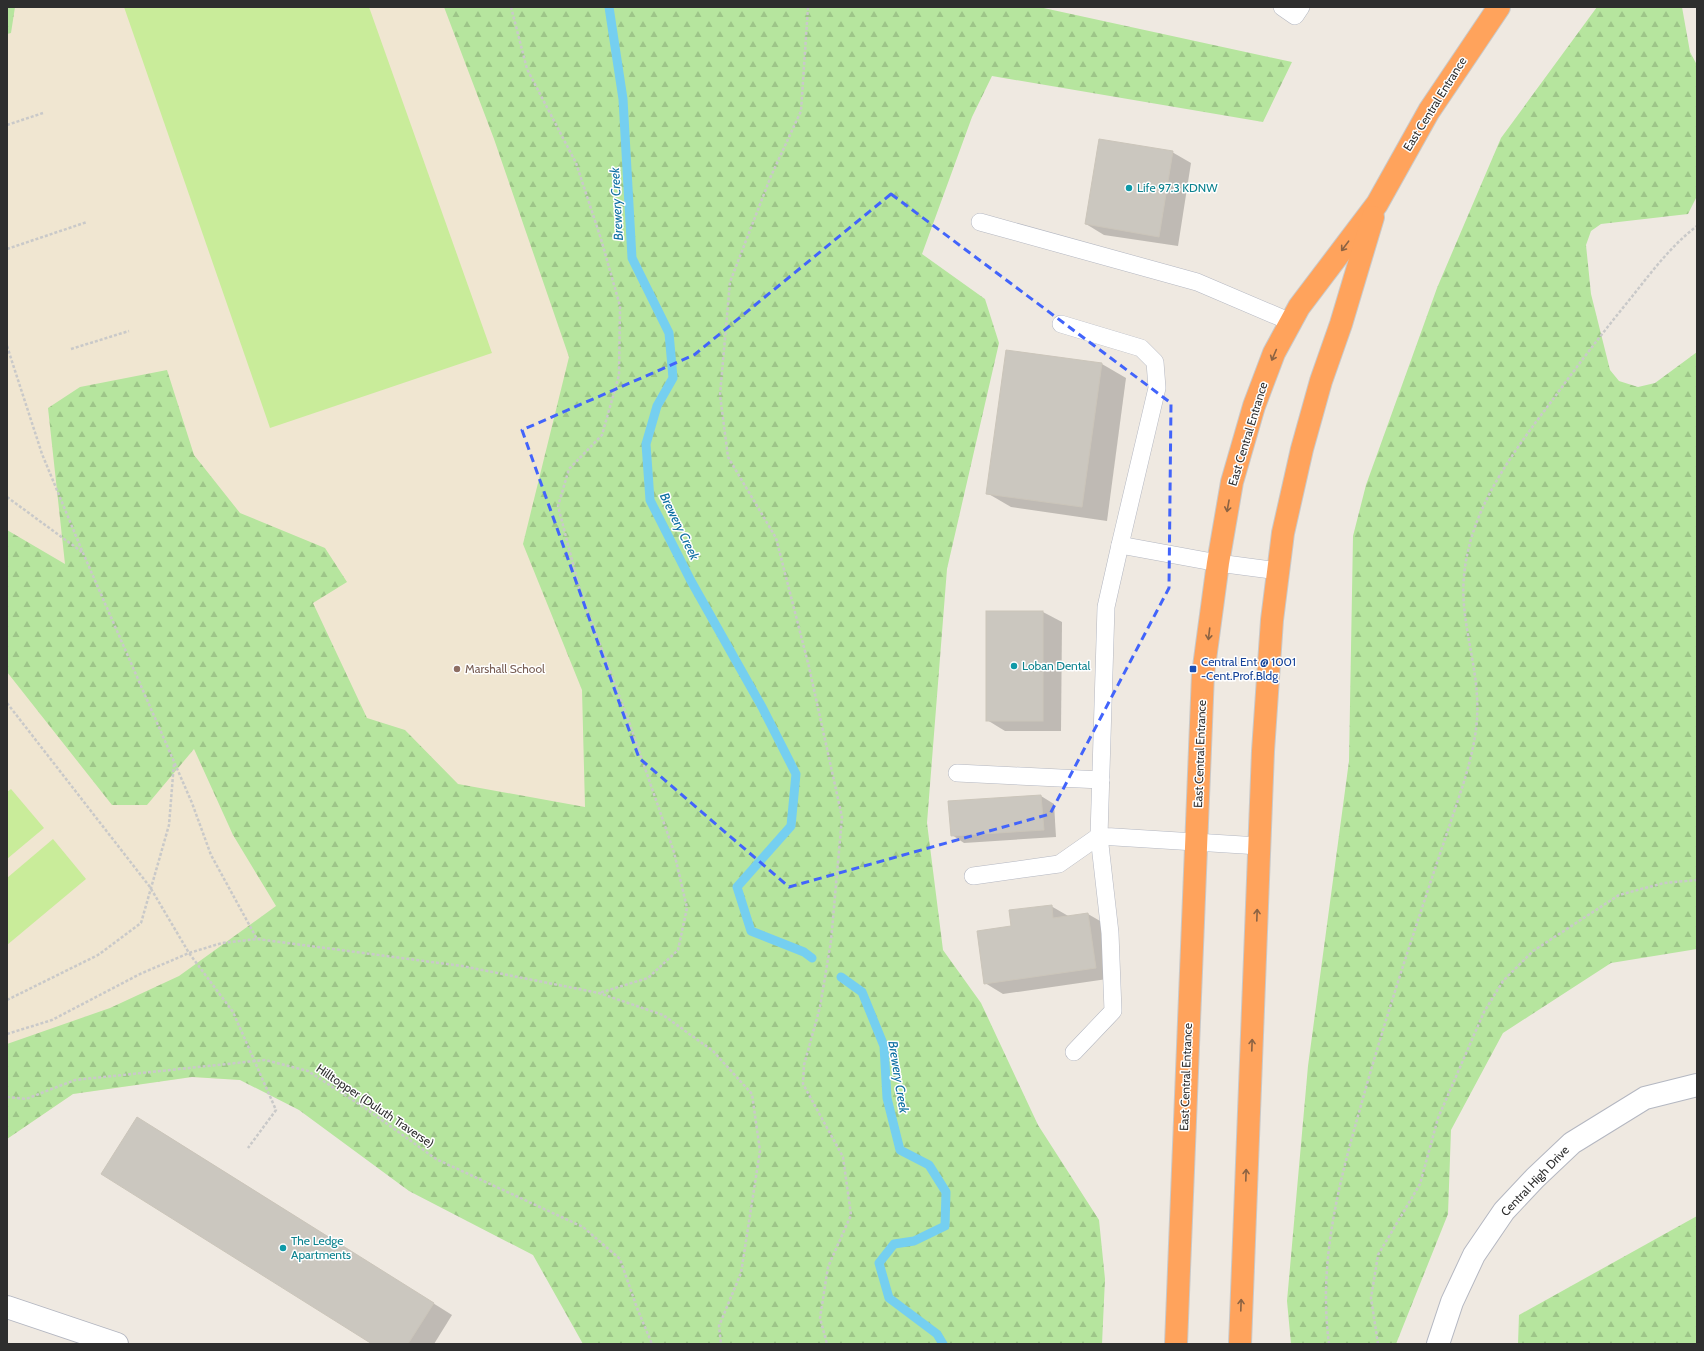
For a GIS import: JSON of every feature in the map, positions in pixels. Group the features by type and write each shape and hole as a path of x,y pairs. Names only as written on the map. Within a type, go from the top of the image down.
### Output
{"highway":[{"name":"East Central Entrance","path":"1176,1344 1204,674 1218,563 1232,482 1254,406 1274,352 1299,307 1377,204 1429,111 1499,7"},
{"name":"East Central Entrance","path":"1240,1344 1259,846 1272,620 1283,533 1302,449 1321,381 1341,324 1377,204"}],"street":[{"name":"Central High Drive","path":"1438,1344 1452,1302 1474,1255 1504,1211 1535,1178 1572,1143 1645,1098 1697,1085"},
{"path":"7,1307 117,1344"}],"lane":[{"path":"1282,7 1295,16 1301,7"},
{"path":"980,222 1197,282 1291,322"},
{"path":"1061,324 1141,348 1155,362 1157,388 1106,607 1099,836 1110,933 1113,1011 1074,1052"},
{"path":"1120,545 1218,563 1278,571"},
{"path":"957,773 1101,780"},
{"path":"973,876 1059,864 1099,836 1259,846"}],"path":[{"path":"511,7 527,69 576,162 601,239 620,306 619,375 602,435 569,469 558,506 580,591 629,722 674,852 687,908 678,950 648,978 599,993"},
{"path":"808,7 801,111 771,176 730,282 720,395 728,457 776,538 809,667 842,817 831,941 820,1007 804,1065 803,1084 843,1157 852,1215 828,1267 820,1318 827,1344"},
{"path":"7,125 43,112"},
{"path":"7,249 87,222"},
{"path":"1329,1344 1326,1286 1329,1243 1341,1174 1390,1005 1463,785 1473,749 1477,721 1477,696 1466,625 1464,577 1467,554 1474,530 1495,483 1528,432 1603,332 1670,251 1697,226"},
{"path":"71,349 129,331"},
{"path":"7,346 42,454 83,553 174,761 211,855 257,939"},
{"path":"7,497 83,553"},
{"path":"7,703 150,887 190,953 233,1012 276,1110 248,1148"},
{"path":"7,1000 98,955 141,923 150,887 169,825 174,761"},
{"path":"1378,1344 1371,1298 1378,1255 1420,1184 1438,1118 1484,1012 1503,981 1533,951 1619,895 1664,883 1697,880"},
{"path":"7,1034 52,1020 140,974 190,953 222,943 257,939 462,966 599,993 663,1015 713,1051 752,1094 760,1151 741,1273 718,1326 721,1344"},
{"name":"Hilltopper (Duluth Traverse)","path":"7,1097 26,1099 75,1080 254,1061 266,1060 308,1071 365,1108 436,1159 583,1227 620,1259 637,1308 652,1344"}],"highlighted area":[{"path":"891,194 1171,403 1169,588 1050,814 789,887 639,758 522,430 694,355"}],"shaded area":[{"name":"Marshall School","path":"7,7 932,7 590,1261 289,1083 192,1077 73,1094 7,1139"}],"green space":[{"path":"7,7 15,7 11,33 7,34"},
{"path":"124,7 369,7 492,353 270,428"},
{"name":"Marshall School","path":"444,7 1039,7 1292,62 1263,122 992,76 972,117 922,254 985,299 999,343 947,569 927,823 943,950 981,1003 1038,1125 1099,1220 1105,1279 1102,1344 583,1344 533,1255 409,1191 299,1110 240,1080 192,1077 73,1094 7,1139 7,1044 110,1008 179,976 276,906 233,835 194,749 147,805 112,805 7,672 7,530 65,564 48,408 80,387 167,370 194,455 240,513 325,548 347,582 313,603 367,718 405,730 458,784 585,807 582,690 523,544 569,357 494,139"},
{"path":"1597,7 1682,7 1690,52 1697,65 1697,196 1688,214 1601,224 1591,231 1586,245 1591,294 1610,370 1619,381 1638,387 1655,383 1697,352 1697,949 1611,963 1503,1033 1451,1130 1448,1214 1396,1344 1291,1344 1287,1301 1308,1066 1349,761 1353,536 1366,485 1437,288 1501,138"},
{"path":"11,789 44,828 7,859 7,792"},
{"path":"53,839 86,879 7,945 7,878"},
{"path":"1697,1216 1697,1344 1518,1344 1519,1315"}],"building":[{"name":"Life 97.3 KDNW","path":"1099,139 1173,151 1159,237 1085,224"},
{"path":"1006,350 1102,363 1082,507 986,494"},
{"name":"Loban Dental","path":"986,611 1043,611 1043,721 986,721"},
{"path":"1041,795 1044,830 951,836 948,801"},
{"path":"1052,905 1053,918 1088,913 1096,968 984,984 977,931 1011,926 1009,910"},
{"name":"The Ledge Apartments","path":"137,1117 434,1303 408,1344 372,1344 101,1174"}],"waterway":[{"name":"Brewery Creek","path":"609,7 623,99 632,258 669,333 673,378 657,406 646,444 650,500 691,581 762,707 796,774 791,826 737,887 751,931 804,952 812,958"},
{"name":"Brewery Creek","path":"841,977 862,992 884,1046 887,1098 900,1150 929,1165 946,1192 945,1226 914,1241 894,1244 879,1263 889,1298 937,1334 943,1344"}],"place":[{"name":"Life 97.3 KDNW","path":"1129,188"},
{"name":"Loban Dental","path":"1014,666"},
{"name":"Marshall School","path":"457,669"},
{"name":"Central Ent @ 1001 -Cent.Prof.Bldg","path":"1193,669"},
{"name":"The Ledge Apartments","path":"283,1248"}]}
